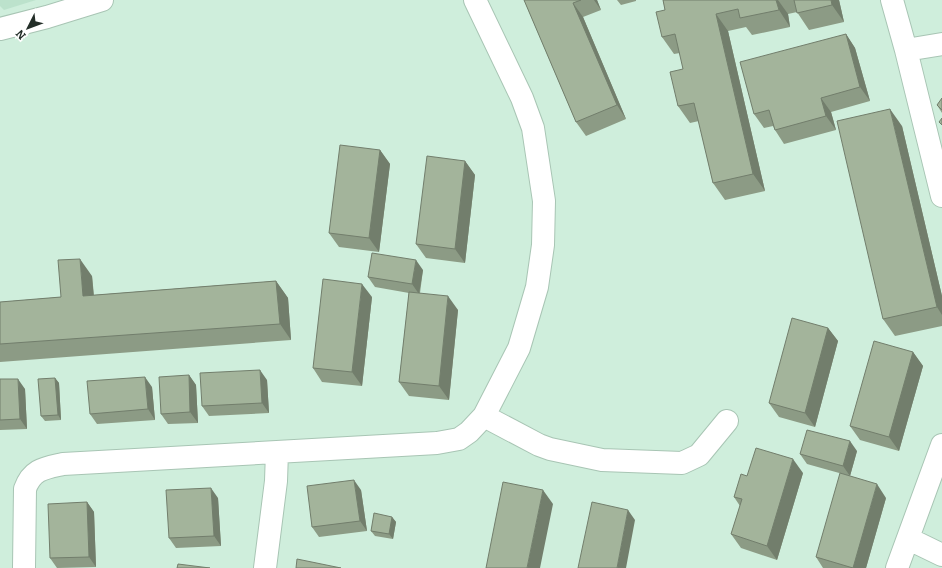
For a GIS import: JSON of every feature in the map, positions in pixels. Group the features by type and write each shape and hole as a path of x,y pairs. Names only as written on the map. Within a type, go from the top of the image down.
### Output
{"street":[{"path":"0,28 47,17 102,0"},
{"path":"24,568 25,489 27,481 43,468 63,464 437,443 459,439 469,432 484,416 519,348 537,288 543,245 544,202 533,128 522,98 475,0"},
{"path":"892,0 906,50 942,196"},
{"path":"906,50 942,44"},
{"path":"484,416 539,445 550,448 602,460 682,464 699,455 727,421"},
{"path":"897,568 909,539 942,445"},
{"path":"265,568 276,481 277,452"},
{"path":"909,539 942,554"}],"shaded area":[{"path":"0,0 36,0 4,10 0,6"}],"building":[{"path":"524,0 581,0 573,3 617,105 576,122"},
{"path":"663,0 776,0 779,10 740,18 738,9 716,14 753,174 713,183 694,103 678,106 670,72 683,69 675,34 662,37 656,12 665,10"},
{"path":"794,0 831,0 832,5 797,13"},
{"path":"846,34 860,87 821,98 826,116 775,130 769,110 754,114 740,62"},
{"path":"942,98 942,110 937,105"},
{"path":"890,109 937,307 883,319 837,121"},
{"path":"942,118 942,125 939,122"},
{"path":"340,145 380,150 369,238 329,233"},
{"path":"427,156 465,161 455,249 416,244"},
{"path":"372,253 416,260 412,284 368,277"},
{"path":"80,259 83,296 276,281 280,324 0,344 0,302 61,297 58,260"},
{"path":"323,279 362,284 352,372 313,368"},
{"path":"409,292 448,296 439,386 399,382"},
{"path":"792,318 828,328 805,413 769,403"},
{"path":"874,341 913,352 889,437 850,426"},
{"path":"260,370 262,403 202,406 200,373"},
{"path":"189,375 190,412 161,414 159,377"},
{"path":"145,377 148,409 90,414 87,381"},
{"path":"55,378 58,415 41,416 38,379"},
{"path":"0,379 18,379 20,419 0,420"},
{"path":"807,430 850,441 843,466 800,454"},
{"path":"756,448 793,459 767,546 731,534 742,499 734,497 741,474 747,476"},
{"path":"840,473 877,484 853,568 816,557"},
{"path":"354,480 360,521 312,527 307,486"},
{"path":"503,482 543,490 527,568 486,568"},
{"path":"211,488 214,536 169,538 166,490"},
{"path":"87,502 89,557 50,558 48,504"},
{"path":"592,502 628,510 617,568 578,568"},
{"path":"374,513 392,517 389,534 371,531"},
{"path":"297,559 341,568 296,568"},
{"path":"178,564 210,568 177,568"}]}
